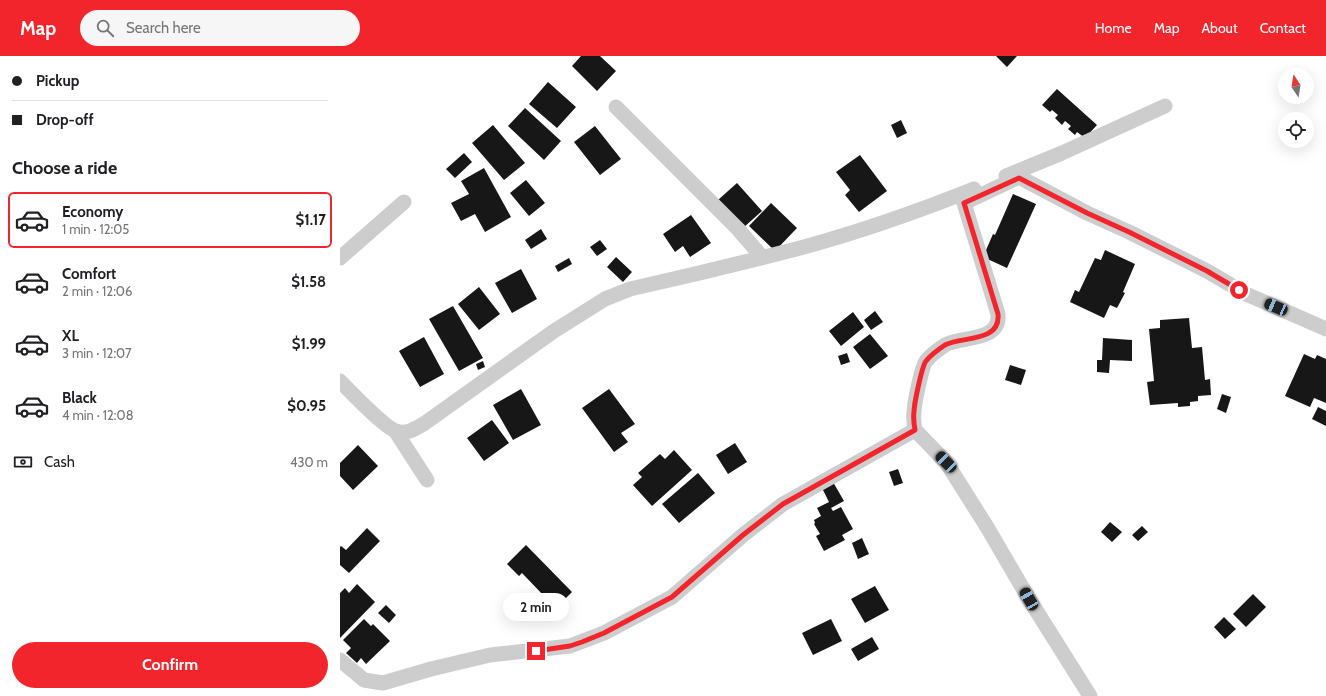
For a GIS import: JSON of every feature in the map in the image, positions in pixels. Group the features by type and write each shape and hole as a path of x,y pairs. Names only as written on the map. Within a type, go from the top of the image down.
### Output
{"street":[{"path":"396,432 409,431 425,423 554,331 605,299 630,289 826,240 944,201 1062,153 1165,106"},
{"path":"616,107 738,229 762,257"},
{"path":"1090,696 946,462 915,430 914,412 925,362 946,345 977,338 991,331 996,327 998,320 998,314 964,203 1019,178 1087,213 1207,271 1246,294 1326,329"},
{"path":"340,258 404,202"},
{"path":"340,381 384,423 396,432 427,480"},
{"path":"340,660 364,680 383,683 431,669 490,655 536,651 577,644 604,633 672,597 743,535 783,504 915,430"}],"building":[{"path":"581,56 600,56 616,71 597,91 572,66"},
{"path":"996,56 1017,56 1007,67"},
{"path":"548,82 576,107 557,128 529,104"},
{"path":"1057,89 1097,125 1085,138 1077,132 1075,135 1068,129 1071,126 1065,121 1062,125 1055,118 1058,115 1052,110 1050,112 1042,105"},
{"path":"525,108 561,141 544,160 508,126"},
{"path":"901,120 907,133 897,138 891,125"},
{"path":"493,125 525,163 504,180 472,143"},
{"path":"595,126 621,159 600,175 574,142"},
{"path":"464,153 472,162 455,178 446,169"},
{"path":"860,155 887,191 859,212 845,195 850,190 836,172"},
{"path":"484,168 511,217 485,232 475,214 461,221 451,203 469,194 461,181"},
{"path":"526,180 545,203 529,216 510,193"},
{"path":"737,183 762,211 743,228 718,200"},
{"path":"1013,194 1036,204 1007,268 983,257 993,234 995,235"},
{"path":"771,203 797,228 775,251 749,226"},
{"path":"691,215 711,243 690,257 683,246 675,252 663,234"},
{"path":"541,229 547,239 531,249 525,240"},
{"path":"600,240 607,249 597,256 590,247"},
{"path":"1105,250 1135,264 1123,292 1125,293 1117,308 1110,305 1104,318 1070,302 1075,290 1079,292 1095,258 1101,260"},
{"path":"616,257 632,272 623,282 607,267"},
{"path":"569,258 572,264 558,272 555,266"},
{"path":"521,269 537,299 512,313 495,283"},
{"path":"479,287 500,314 479,330 458,304"},
{"path":"453,306 483,358 459,371 429,319"},
{"path":"875,311 883,322 871,330 864,320"},
{"path":"853,312 864,327 841,346 829,331"},
{"path":"1189,318 1192,348 1202,347 1205,380 1210,379 1211,395 1198,396 1198,401 1190,402 1190,406 1178,407 1178,403 1150,405 1147,382 1154,381 1149,329 1160,328 1160,320"},
{"path":"870,334 888,356 870,369 853,347"},
{"path":"424,337 444,374 420,387 399,351"},
{"path":"1103,338 1132,340 1132,361 1110,360 1109,373 1097,372 1097,360 1102,360"},
{"path":"847,353 850,362 841,365 838,356"},
{"path":"1304,354 1315,359 1317,355 1326,359 1326,403 1314,398 1310,407 1285,396"},
{"path":"483,361 485,367 478,370 476,364"},
{"path":"1010,365 1026,370 1021,385 1005,380"},
{"path":"521,389 541,425 513,440 493,405"},
{"path":"609,389 635,424 621,433 628,442 614,452 582,408"},
{"path":"1222,394 1231,397 1226,413 1217,409"},
{"path":"1318,407 1326,411 1326,426 1312,419"},
{"path":"492,420 509,443 484,461 467,438"},
{"path":"735,443 747,462 728,474 716,455"},
{"path":"358,445 378,466 353,490 340,476 340,463"},
{"path":"674,450 692,470 652,506 633,485 642,477 638,473 660,454 665,459"},
{"path":"898,469 903,483 894,486 889,472"},
{"path":"698,473 715,493 679,523 662,504"},
{"path":"833,482 844,501 831,508 833,511 841,507 853,529 842,535 845,540 824,551 816,536 820,534 814,524 814,520 821,516 817,508 829,502 822,488"},
{"path":"1110,522 1122,532 1112,542 1101,532"},
{"path":"1142,526 1148,532 1138,541 1132,535"},
{"path":"367,528 380,541 349,573 340,565 340,547 341,546 346,550"},
{"path":"862,538 869,554 858,559 852,543"},
{"path":"526,545 572,592 551,613 539,601 544,596 522,573 519,576 507,564"},
{"path":"357,584 375,602 340,638 340,593 345,588 349,593"},
{"path":"875,586 889,610 865,623 851,599"},
{"path":"1253,594 1266,607 1246,627 1233,614"},
{"path":"386,605 396,615 389,623 378,613"},
{"path":"1224,617 1236,629 1225,639 1214,627"},
{"path":"364,619 371,626 373,624 390,641 366,664 361,658 357,663 346,653 351,648 343,640"},
{"path":"831,619 842,641 813,655 802,633"},
{"path":"872,637 879,649 858,661 851,649"}],"route":[{"path":"536,651 570,646 582,642 604,633 672,597 743,535 783,504 915,430 914,412 916,398 925,362 946,345 977,338 991,331 996,327 998,320 998,314 964,203 1019,178 1087,213 1207,271 1239,290"}]}
